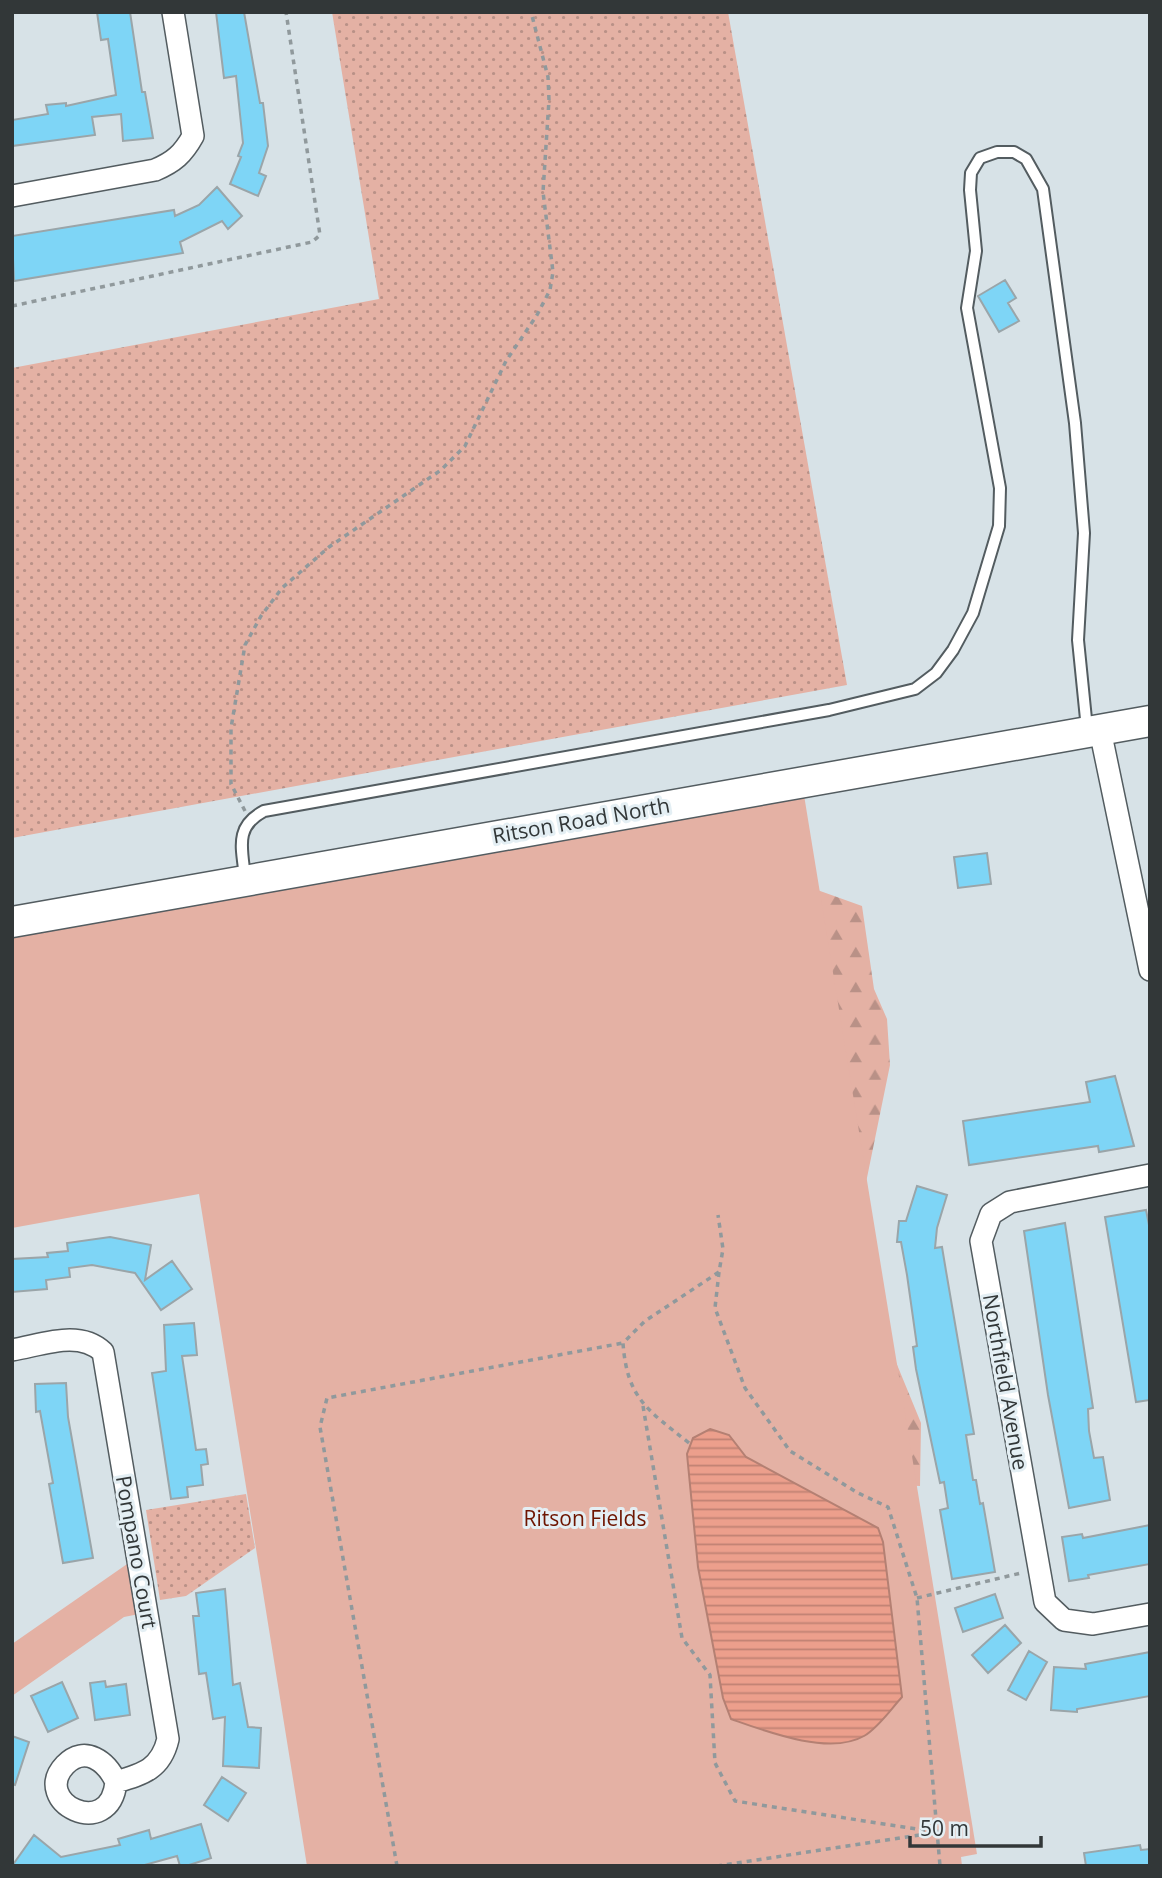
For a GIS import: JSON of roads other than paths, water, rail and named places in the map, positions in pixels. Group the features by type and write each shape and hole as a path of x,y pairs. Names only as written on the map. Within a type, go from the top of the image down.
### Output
{"main road":[{"name":"Ritson Road North","path":"12,922 1150,721"}],"street":[{"path":"12,196 155,170 172,163 184,152 193,136 173,12"},
{"path":"1093,730 1145,918 1150,970"},
{"name":"Northfield Avenue","path":"1150,1175 1010,1202 990,1214 981,1241 1045,1602 1064,1619 1093,1624 1150,1614"},
{"name":"Pompano Court","path":"12,1350 80,1338 93,1342 103,1352 168,1740 156,1766 146,1774 116,1782"}],"lane":[{"path":"246,880 243,829 249,819 264,811 829,710 915,689 936,674 973,613 999,526 1000,488 967,308 976,251 971,173 980,158 997,152 1014,152 1026,159 1042,189 1075,423 1084,533 1078,640 1093,730"}],"park label":[{"name":"Ritson Fields","path":"585,1518"}]}
